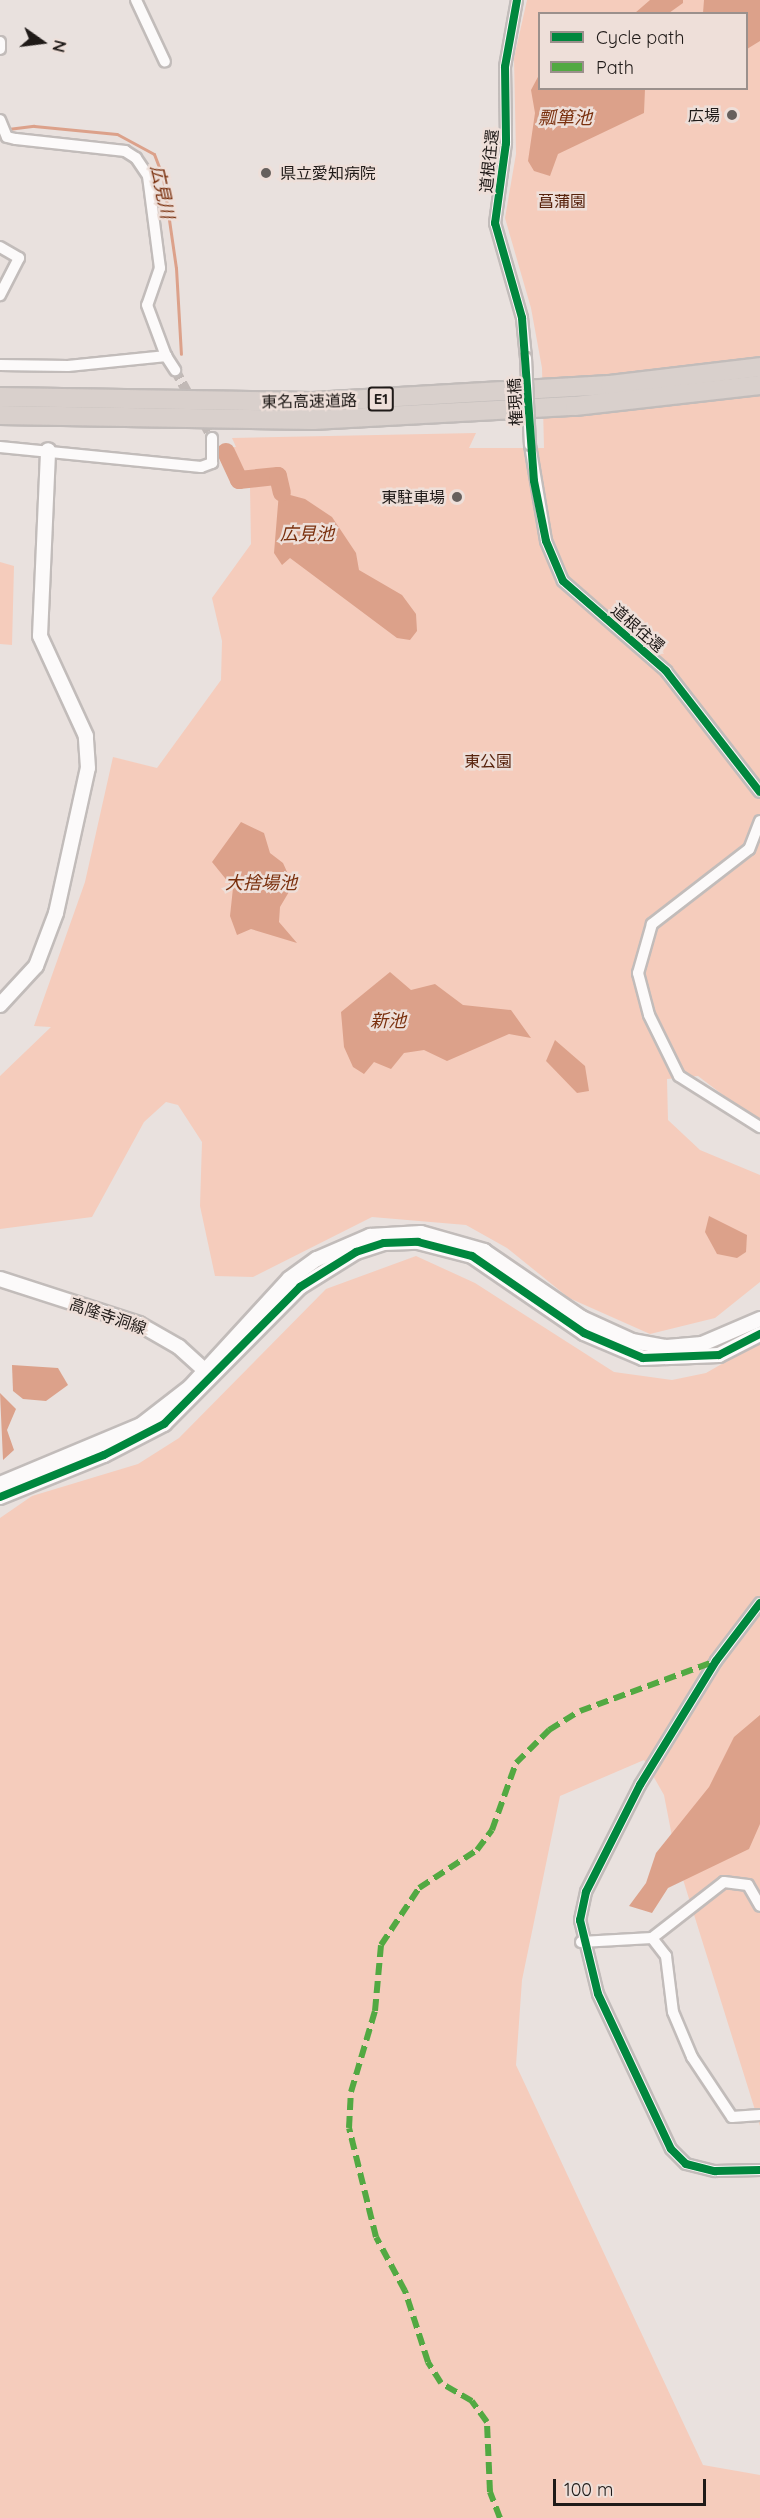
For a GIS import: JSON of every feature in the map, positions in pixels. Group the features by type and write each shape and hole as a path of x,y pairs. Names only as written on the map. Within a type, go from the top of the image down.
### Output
{"highway":[{"name":"東名高速道路","path":"0,397 336,401 610,385 760,367"},
{"name":"東名高速道路","path":"0,415 359,418 575,406 760,385"}],"street":[{"path":"136,0 165,62"},
{"name":"道根往還","path":"517,0 505,67 506,143 495,224 522,318 526,358"},
{"path":"0,42 0,48"},
{"path":"0,120 8,137 125,151 136,158 148,176 160,268 147,305 166,356 175,370"},
{"path":"0,247 19,258 0,295"},
{"path":"0,365 68,366 166,356"},
{"name":"権現橋","path":"526,358 530,445"},
{"path":"0,447 201,467 212,462 212,438"},
{"name":"道根往還","path":"530,445 546,542 563,581 666,671 714,740 758,787"},
{"path":"0,1005 36,966 56,913 88,768 86,736 40,636 48,450"},
{"path":"759,825 749,849 652,924 638,973 649,1015 679,1076 760,1127"},
{"path":"0,1497 104,1455 164,1424 210,1374 289,1279 343,1247 398,1233 453,1239 484,1251 582,1318 632,1341 667,1347 702,1344 760,1319"},
{"path":"0,1484 123,1435 176,1401 210,1374 300,1287 356,1252 384,1243 418,1242 472,1256 584,1333 643,1358 719,1355 760,1334"},
{"name":"高隆寺洞線","path":"0,1280 139,1324 210,1374"},
{"path":"760,1603 716,1661 640,1785 586,1892 581,1942 650,2114 671,2149 686,2164 715,2171 760,2170"},
{"path":"581,1942 652,1938 724,1882 748,1886 760,1906"},
{"path":"652,1938 666,1956 673,2012 692,2057 732,2117 760,2115"}],"green space":[{"name":"東公園","path":"527,0 760,0 760,1123 698,1076 667,1079 668,1120 700,1150 760,1175 760,1282 715,1318 650,1334 569,1298 507,1248 466,1225 372,1217 253,1277 215,1276 200,1206 202,1142 178,1105 166,1102 144,1122 92,1217 0,1229 0,1076 51,1027 34,1026 85,882 113,757 157,768 221,680 222,641 212,598 251,544 250,487 221,447 236,447 232,438 476,433 469,448 544,448 542,368 531,308 505,218 516,154 514,58"},
{"path":"0,562 14,566 12,645 0,644"},
{"path":"416,1256 475,1283 614,1372 672,1380 706,1373 760,1342 760,2126 676,1857 664,1795 644,1760 560,1796 522,1980 516,2065 703,2465 760,2475 760,2518 0,2518 0,1518 32,1496 138,1464 179,1438 326,1289"}],"water":[{"path":"650,0 683,0 683,3 670,12 636,12"},
{"path":"704,0 760,0 760,41 748,48 748,12 703,12"},
{"name":"瓢箪池","path":"538,77 538,90 645,90 644,113 558,154 550,176 534,171 528,161 535,113 531,90"},
{"name":"広見池","path":"279,492 305,499 332,517 356,553 359,570 402,595 416,614 417,631 410,640 397,638 290,558 282,565 274,553"},
{"name":"大捨場池","path":"241,822 264,833 270,853 283,863 293,885 280,907 279,922 297,943 251,929 237,935 230,916 233,888 212,862"},
{"name":"新池","path":"390,972 411,990 435,984 463,1005 511,1010 531,1038 509,1034 447,1061 424,1050 404,1053 391,1069 374,1062 364,1074 353,1067 344,1047 341,1012"},
{"path":"555,1040 585,1066 589,1091 577,1093 546,1061"},
{"path":"709,1216 747,1235 746,1252 737,1258 717,1254 705,1232"},
{"path":"12,1365 58,1368 68,1385 46,1401 23,1399 13,1391"},
{"path":"0,1393 16,1409 7,1430 14,1450 3,1460"},
{"path":"760,1715 760,1824 749,1849 668,1888 652,1913 629,1906 646,1883 656,1853 709,1787 734,1737"}],"waterway":[{"name":"広見川","path":"8,129 34,126 117,134 154,154 163,178 176,268 181,354"},
{"name":"広見川","path":"226,452 239,480 278,476 282,493"}],"tunnel":[{"path":"175,370 212,438"}],"marked path":[{"path":"500,2518 490,2492 487,2422 472,2401 441,2383 428,2362 405,2291 376,2237 349,2128 351,2092 375,2011 381,1945 419,1888 477,1850 492,1830 516,1763 549,1730 580,1711 716,1661"}],"cycle path":[{"path":"517,0 505,67 506,143 495,223 522,318 534,481 546,541 563,581 666,671 760,792"},
{"path":"0,1497 104,1455 164,1424 300,1287 356,1252 384,1243 418,1242 472,1256 584,1333 643,1358 719,1355 760,1334"},
{"path":"760,1603 716,1661 640,1785 586,1892 580,1920 598,1994 671,2149 686,2164 715,2171 760,2170"}],"place":[{"name":"広場","path":"732,115"},
{"name":"県立愛知病院","path":"266,173"},
{"name":"東駐車場","path":"457,497"}],"park label":[{"name":"菖蒲園","path":"562,201"}]}
